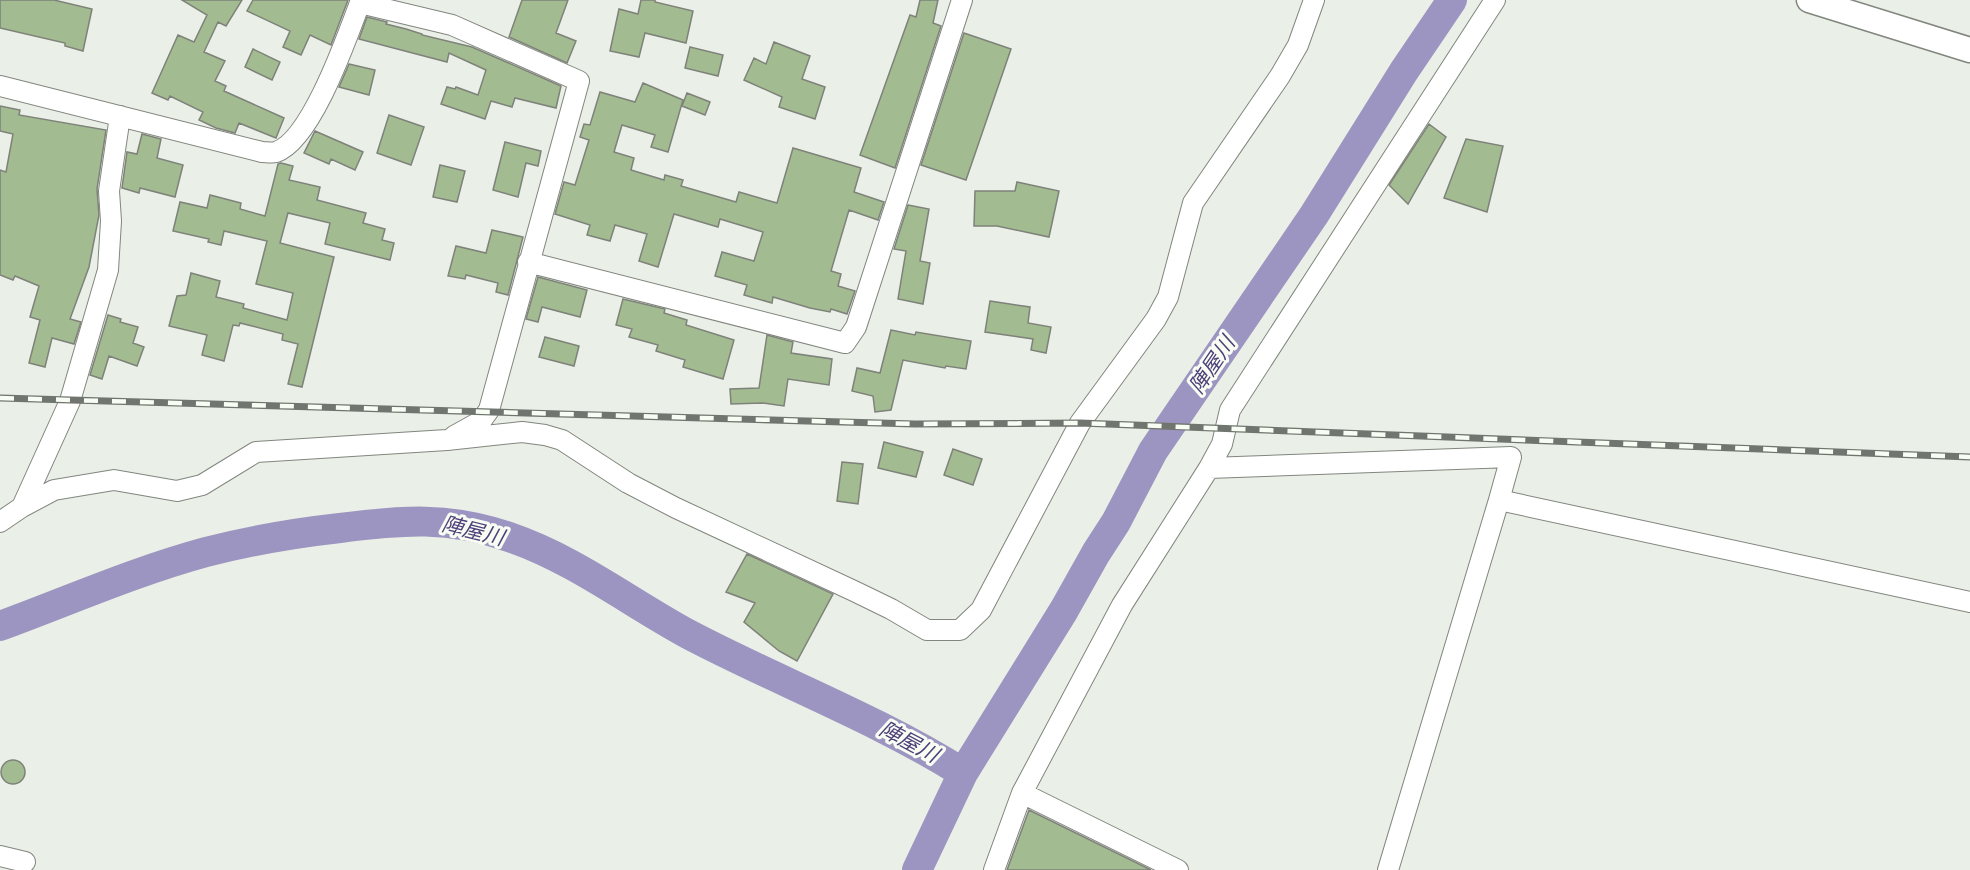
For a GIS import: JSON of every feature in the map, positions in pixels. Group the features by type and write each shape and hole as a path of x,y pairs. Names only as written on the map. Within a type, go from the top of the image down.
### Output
{"street":[{"path":"528,262 845,343 856,327 962,0"},
{"path":"0,522 54,490 114,480 177,491 202,485 256,452 447,440 522,432 562,440 647,493 891,609 927,630 960,630 981,610 1080,423 1156,319 1168,297 1193,203 1280,76 1298,45 1314,0"},
{"path":"994,870 1022,793 1122,605 1209,468 1222,444 1230,410 1495,0"},
{"path":"1809,0 1970,50"},
{"path":"0,86 262,152 275,152 291,142 303,127 341,52 360,1 452,25 579,81 489,410 480,421 447,440"},
{"path":"22,507 70,400 108,270 111,221 109,191 120,116"},
{"path":"1209,468 1511,458 1388,870"},
{"path":"1499,500 1970,602"},
{"path":"1022,793 1178,870"},
{"path":"0,856 25,862"}],"building":[{"path":"0,0 54,0 92,9 83,51 65,46 65,43 0,28"},
{"path":"182,0 242,0 226,26 218,22 204,52 225,61 215,81 226,86 224,91 284,118 276,138 239,123 235,133 216,128 199,120 203,112 170,96 168,100 152,93 178,35 194,42 207,15"},
{"path":"253,0 348,0 331,45 310,35 301,55 283,47 290,31 247,11"},
{"path":"522,0 568,0 556,33 576,41 567,63 509,37"},
{"path":"641,0 655,0 655,2 693,11 686,43 645,33 639,57 610,51 619,9 638,14"},
{"path":"920,0 938,0 933,23 941,26 895,168 860,155 910,15 916,17"},
{"path":"367,17 422,35 472,47 561,86 556,108 515,98 512,107 491,101 485,119 441,104 447,87 455,89 456,87 478,95 486,70 449,53 447,62 359,39"},
{"path":"964,33 1011,49 966,180 921,165"},
{"path":"774,42 810,56 802,79 825,87 815,119 779,107 782,97 744,80 754,58 766,64"},
{"path":"690,47 723,55 718,76 685,68"},
{"path":"253,49 280,62 272,80 245,67"},
{"path":"349,64 375,70 369,95 339,87"},
{"path":"643,83 683,100 668,152 651,147 655,135 622,125 614,152 634,158 631,170 664,180 665,175 683,180 681,186 736,202 739,192 777,203 793,148 861,168 854,192 884,202 878,220 849,210 831,271 841,274 838,286 855,291 847,314 831,309 830,312 810,308 773,297 772,303 744,295 747,285 715,276 722,252 754,261 763,232 720,219 718,227 674,214 658,267 639,261 647,234 615,225 610,241 587,235 590,225 555,214 564,182 575,185 589,140 580,137 584,124 590,125 600,92 635,102"},
{"path":"687,93 710,102 705,115 682,106"},
{"path":"0,106 20,110 19,115 106,130 97,189 99,215 89,267 70,319 81,322 74,344 52,338 45,367 29,363 40,320 30,317 39,286 15,276 13,280 0,275 0,170 6,172 13,134 0,131"},
{"path":"389,115 424,127 411,165 377,153"},
{"path":"1429,124 1446,137 1408,204 1389,185"},
{"path":"315,131 363,152 355,170 331,159 329,164 304,153"},
{"path":"142,134 161,139 157,158 183,165 175,197 140,188 139,193 122,188 127,152 137,154"},
{"path":"1466,139 1503,146 1487,212 1444,198"},
{"path":"505,142 541,151 538,166 526,163 518,197 493,190"},
{"path":"278,164 293,166 289,180 320,187 317,200 366,213 363,223 385,229 382,240 394,243 390,260 325,244 330,223 288,213 280,243 334,257 302,387 288,384 298,344 282,340 283,334 240,323 239,326 233,325 224,361 202,355 207,335 169,326 177,296 186,295 191,273 220,281 216,297 244,304 243,308 287,320 293,293 256,284 267,241 224,231 221,245 208,242 209,239 173,231 180,202 207,208 210,195 241,203 240,209 265,216"},
{"path":"440,165 465,171 457,202 433,197"},
{"path":"1017,182 1059,191 1049,237 997,226 974,226 975,191 1015,191"},
{"path":"908,205 929,209 920,261 930,263 923,304 898,299 906,251 894,249"},
{"path":"492,230 523,237 508,295 496,292 498,283 466,275 465,279 448,276 456,246 486,253"},
{"path":"538,277 587,290 580,317 542,307 538,322 526,319"},
{"path":"623,299 665,309 664,313 687,320 686,325 734,340 723,379 683,367 685,360 656,351 658,345 629,337 632,329 616,325"},
{"path":"990,301 1030,307 1028,323 1051,327 1046,353 1031,350 1033,339 985,332"},
{"path":"108,315 121,319 120,322 138,327 133,343 144,347 137,366 109,356 102,379 90,375"},
{"path":"891,330 971,341 966,369 946,366 945,368 903,360 891,410 875,412 873,396 852,391 857,368 880,373"},
{"path":"767,335 793,342 791,353 832,359 829,385 788,379 784,406 763,403 731,404 730,389 759,388"},
{"path":"545,337 579,346 574,366 539,357"},
{"path":"884,442 923,452 916,477 878,468"},
{"path":"953,449 982,459 973,485 944,475"},
{"path":"842,462 863,464 858,504 837,501"},
{"path":"747,554 833,594 797,661 779,651 744,622 755,603 726,592"},
{"path":"13,760 22,763 25,772 22,781 13,784 4,781 1,772 4,763"},
{"path":"1029,810 1151,870 1007,870"}],"waterway":[{"name":"陣屋川","path":"917,870 963,773 1116,522 1153,451 1314,215 1404,71 1452,0"},
{"name":"陣屋川","path":"0,626 154,568 239,544 306,532 384,523 425,522 466,526 509,537 556,557 688,634 896,735 963,773"}],"railway":[{"path":"0,398 915,424 1080,423 1970,457"}]}
